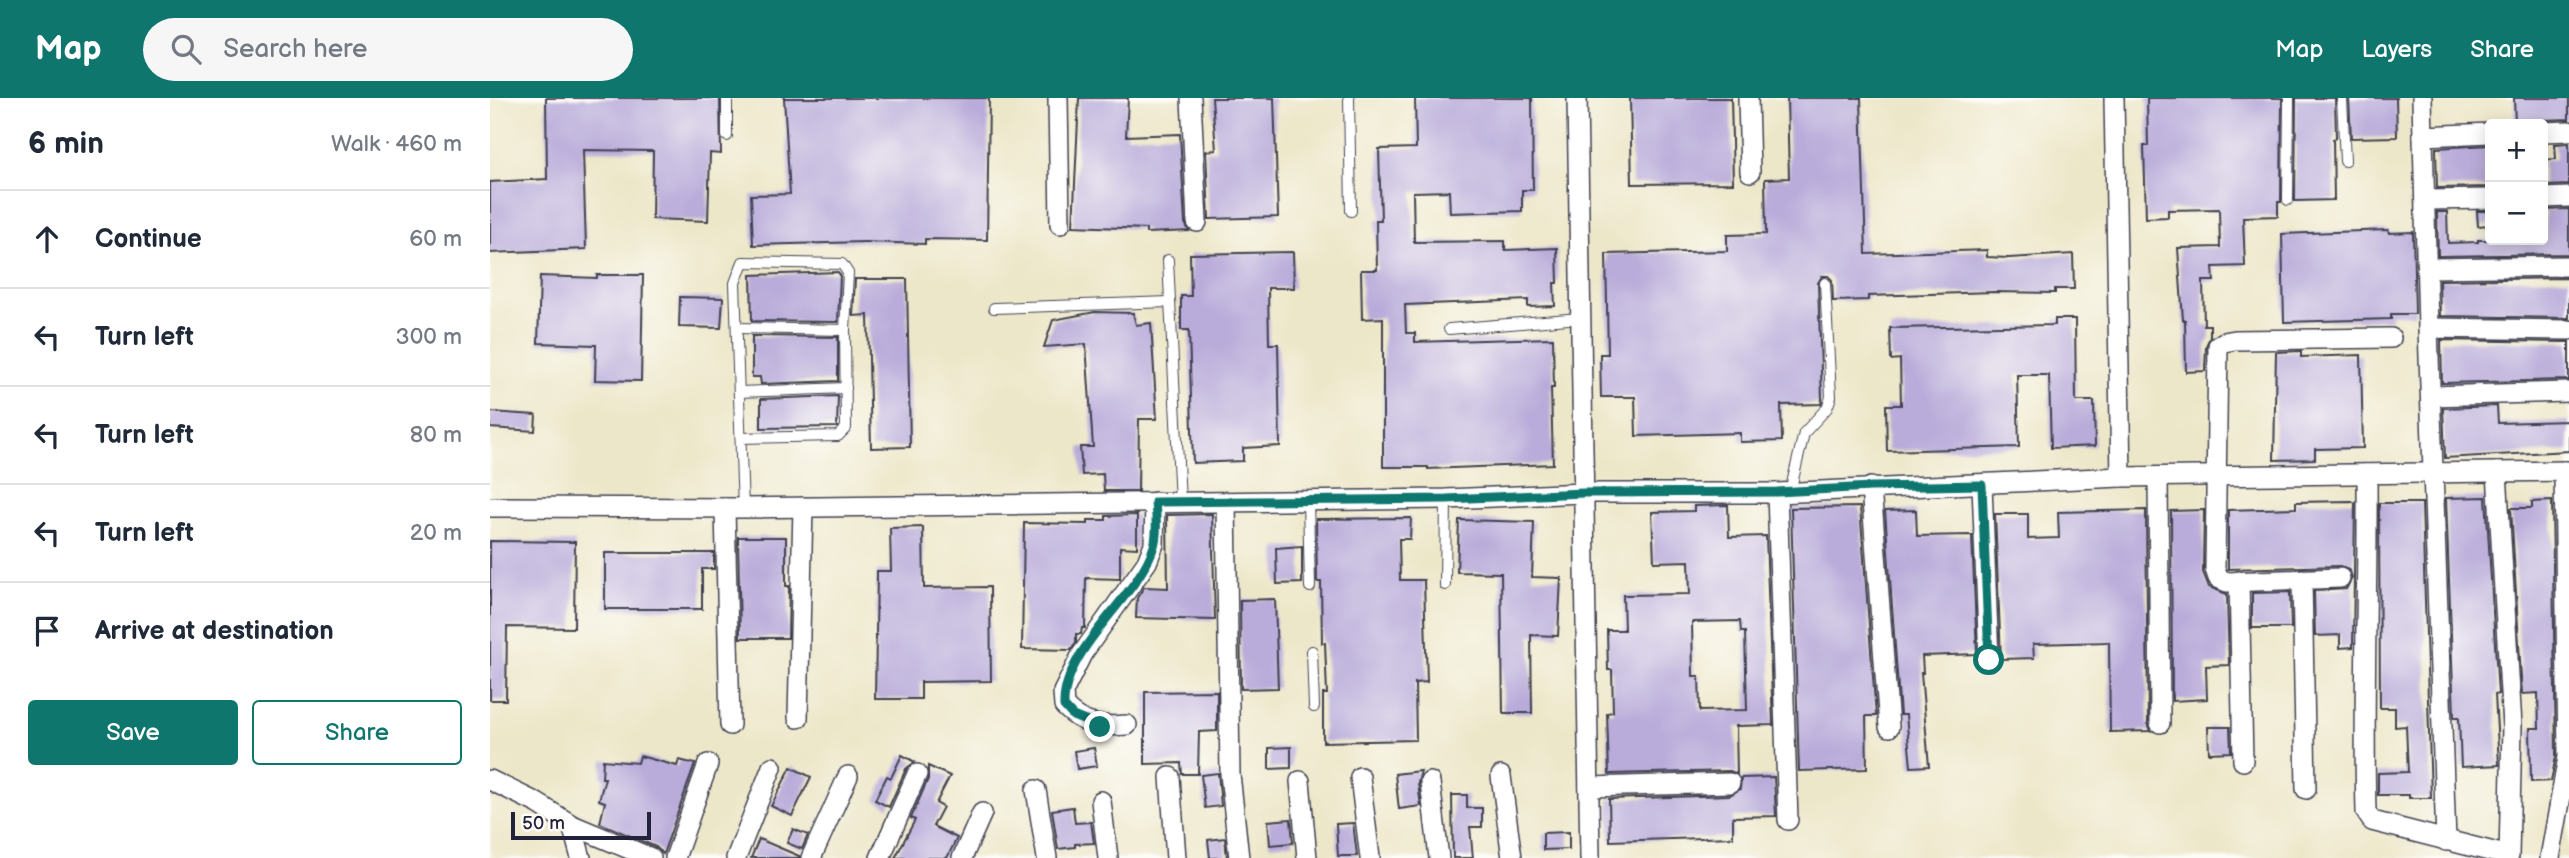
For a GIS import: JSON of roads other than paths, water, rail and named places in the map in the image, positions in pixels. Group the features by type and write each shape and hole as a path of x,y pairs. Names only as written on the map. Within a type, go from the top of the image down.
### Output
{"street":[{"path":"1058,98 1060,225"},
{"path":"1191,98 1197,222"},
{"path":"1577,98 1590,858"},
{"path":"1748,98 1750,172"},
{"path":"2114,98 2121,477"},
{"path":"2422,98 2427,328 2446,841"},
{"path":"2548,132 2569,131"},
{"path":"2423,136 2485,134"},
{"path":"2548,198 2569,197"},
{"path":"2425,200 2485,199"},
{"path":"2427,268 2569,266"},
{"path":"2427,328 2569,330"},
{"path":"2340,578 2227,582 2218,578 2218,346 2224,342 2391,338"},
{"path":"2431,396 2569,393"},
{"path":"490,507 734,508 1446,499 1583,493 1783,492 2121,477 2566,471 2568,757 2550,858"},
{"path":"2367,474 2368,577 2364,734 2366,812 2372,821 2514,857 2512,726 2497,472"},
{"path":"2158,477 2160,723"},
{"path":"1982,485 1989,660"},
{"path":"1871,487 1889,727"},
{"path":"1783,492 1788,820"},
{"path":"1127,725 1100,727 1083,722 1064,706 1063,692 1082,654 1147,562 1156,530 1155,502"},
{"path":"1226,502 1230,774 1239,858"},
{"path":"798,719 803,507"},
{"path":"730,725 734,508"},
{"path":"2302,579 2306,789"},
{"path":"2239,582 2243,761"},
{"path":"675,858 708,764"},
{"path":"736,858 772,767"},
{"path":"880,858 918,774"},
{"path":"811,858 848,776"},
{"path":"1501,776 1512,858"},
{"path":"1170,777 1175,858"},
{"path":"1360,777 1370,858"},
{"path":"490,780 537,803 572,825 652,858"},
{"path":"1300,781 1307,858"},
{"path":"1430,782 1439,858"},
{"path":"1589,787 1730,783"},
{"path":"1036,790 1047,858"},
{"path":"1101,801 1108,858"},
{"path":"970,853 982,813"},
{"path":"572,825 581,858"}],"lane":[{"path":"727,98 727,136"},
{"path":"1349,98 1350,211"},
{"path":"2288,200 2289,98"},
{"path":"2342,98 2345,161"},
{"path":"1168,260 1180,502"},
{"path":"734,508 741,438 736,283 743,262 842,264 848,273 845,330 846,428 838,436 741,438"},
{"path":"1783,492 1804,433 1827,408 1830,397 1825,283"},
{"path":"993,308 1170,302"},
{"path":"1449,329 1580,318"},
{"path":"737,328 845,330"},
{"path":"739,392 846,388"},
{"path":"1445,585 1446,499"},
{"path":"1308,500 1310,587"},
{"path":"1312,651 1314,707"}]}
